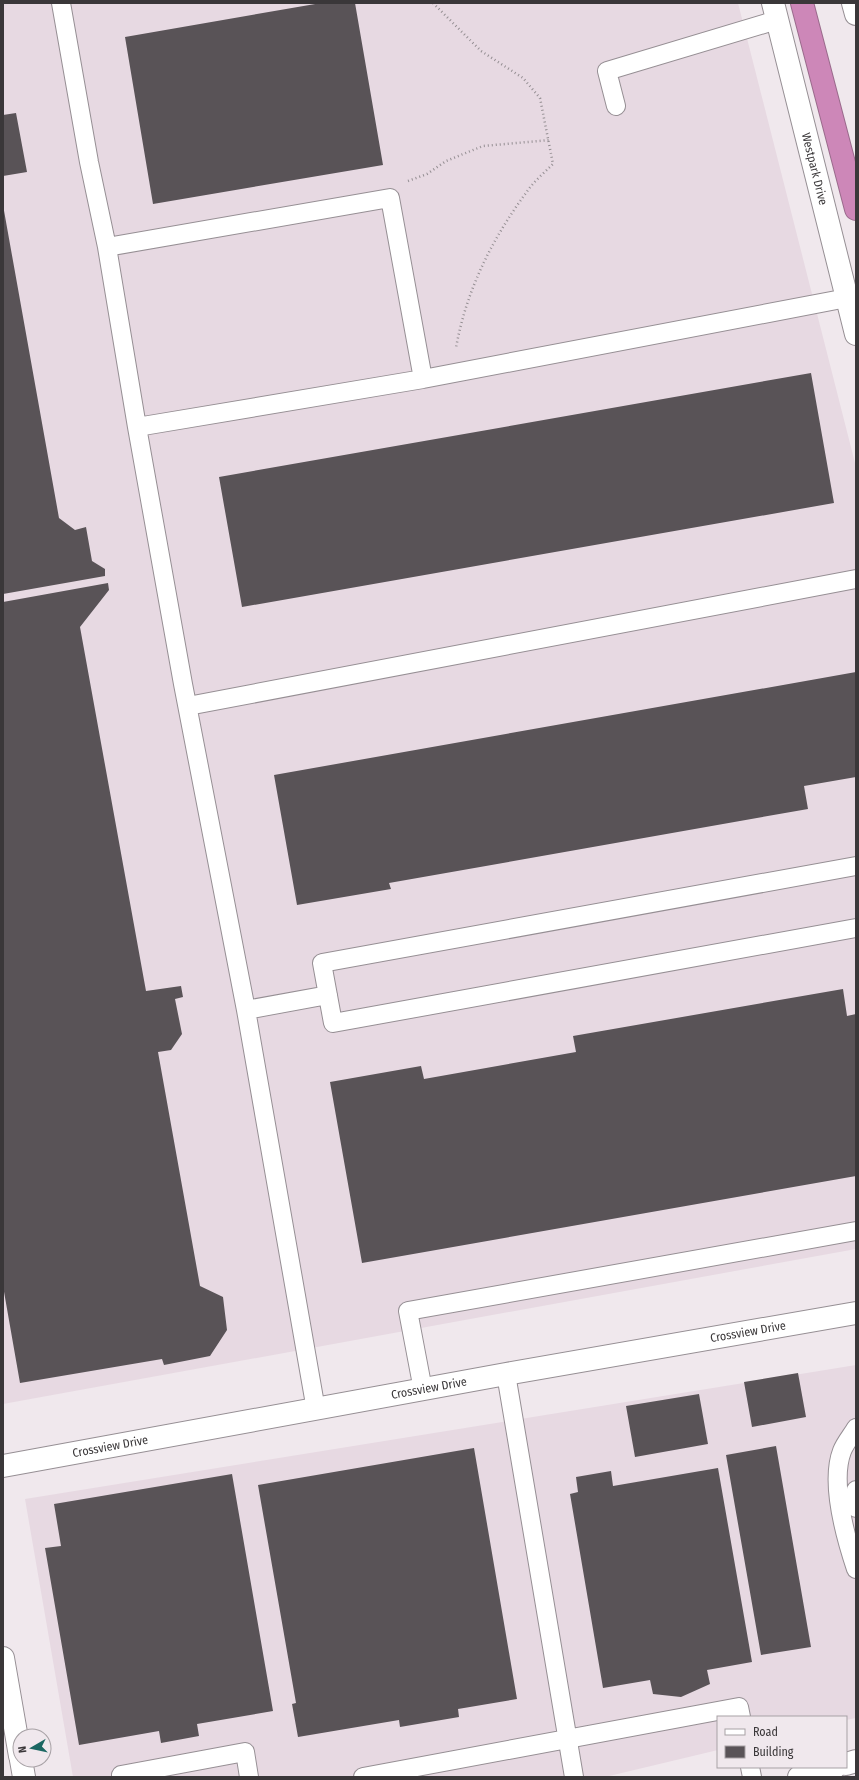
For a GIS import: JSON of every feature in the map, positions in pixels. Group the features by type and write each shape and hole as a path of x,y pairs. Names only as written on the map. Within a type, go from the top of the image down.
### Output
{"highway":[{"path":"802,3 856,209"}],"street":[{"path":"853,3 856,14"},
{"name":"Westpark Drive","path":"775,12 856,334"},
{"name":"Crossview Drive","path":"3,1466 316,1410 506,1374 856,1313"},
{"path":"3,1658 15,1728"},
{"path":"799,1777 831,1768"}],"lane":[{"path":"61,3 89,162 107,247 137,427 188,706 246,1010 316,1410"},
{"path":"616,106 607,71 775,12"},
{"path":"107,247 390,198 423,379"},
{"path":"137,427 452,374 847,298"},
{"path":"188,706 856,579"},
{"path":"856,866 322,963 333,1023 856,928"},
{"path":"246,1010 328,995"},
{"path":"423,1390 408,1311 856,1231"},
{"path":"506,1374 574,1777"},
{"path":"856,1428 842,1452 838,1481 846,1536 856,1569"},
{"path":"856,1490 856,1508"},
{"path":"363,1777 434,1770 568,1739 739,1707 741,1716"},
{"path":"122,1777 122,1775 245,1752 249,1777"}],"path":[{"path":"433,3 481,51 523,78 540,98 554,164 526,192 486,255 461,319 452,374"},
{"path":"390,198 410,180 427,174 446,161 467,151 483,146 550,140"}],"shaded area":[{"path":"3,3 738,3 856,467 856,1249 3,1404"},
{"path":"856,1365 856,1718 847,1720 847,1716 717,1716 717,1750 605,1777 73,1777 25,1499"}],"building":[{"path":"321,3 355,3 383,165 153,204 125,37"},
{"path":"16,113 27,172 3,176 3,115"},
{"path":"3,205 59,518 75,530 86,527 92,561 105,569 105,576 3,594"},
{"path":"811,373 834,503 242,607 219,477"},
{"path":"108,583 109,590 80,627 146,991 181,986 183,997 175,999 182,1034 171,1050 158,1052 200,1286 223,1297 227,1330 210,1356 164,1365 162,1359 20,1383 3,1286 3,602"},
{"path":"856,672 856,777 804,786 808,809 389,883 391,889 297,905 274,775"},
{"path":"843,989 847,1016 856,1014 856,1176 362,1263 330,1082 421,1066 424,1079 576,1052 573,1036"},
{"path":"798,1373 806,1417 752,1427 744,1382"},
{"path":"699,1394 708,1444 635,1457 626,1406"},
{"path":"776,1446 811,1647 761,1655 726,1455"},
{"path":"474,1448 517,1699 458,1709 459,1717 400,1727 399,1720 298,1737 292,1704 296,1703 258,1485"},
{"path":"718,1468 752,1662 707,1670 710,1684 681,1697 653,1694 650,1680 603,1688 570,1494 578,1492 576,1477 611,1471 613,1486"},
{"path":"232,1474 273,1711 197,1724 199,1736 161,1743 159,1731 79,1745 45,1548 61,1546 54,1504"}]}
